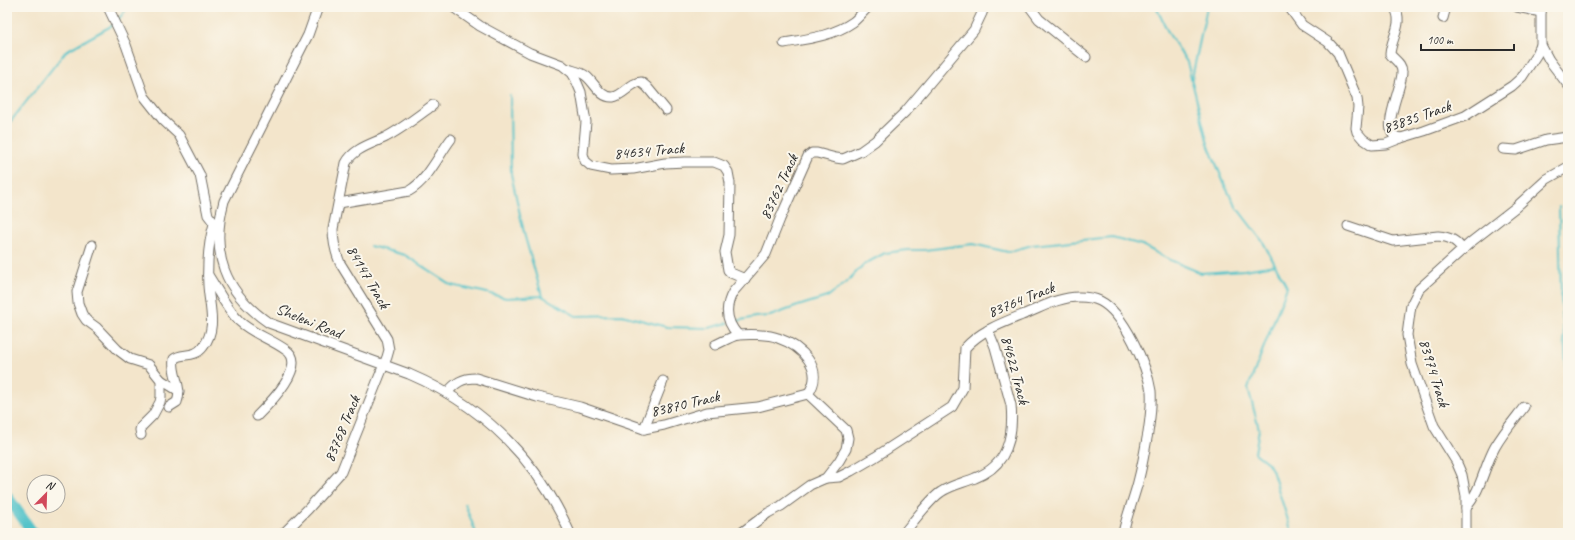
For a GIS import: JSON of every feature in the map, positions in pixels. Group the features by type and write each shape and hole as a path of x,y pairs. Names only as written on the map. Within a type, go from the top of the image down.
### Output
{"street":[{"path":"108,7 126,44 144,96 163,120 179,135 200,175 208,215 216,226 208,250 208,285 212,312 210,334 201,350 188,356 178,356 174,358 173,362 179,391 177,402 169,408"},
{"name":"Sheleni Road","path":"318,7 308,35 224,201 216,226 225,274 244,303 269,323 425,381 468,406 510,442 523,456 548,488 560,509 570,533"},
{"path":"453,7 480,26 530,53 556,62 587,77 600,92 608,96 617,96 636,82 641,82 666,110"},
{"path":"784,43 809,39 844,28 854,22 868,7"},
{"name":"83762 Track","path":"738,335 729,323 727,317 730,297 766,254 808,156 812,153 817,153 843,159 862,151 875,141 905,112 974,30 984,7"},
{"path":"1030,7 1039,19 1086,57"},
{"name":"83835 Track","path":"1289,7 1302,26 1328,42 1338,53 1357,98 1358,107 1356,128 1359,135 1367,142 1379,145 1386,144 1465,116 1502,94 1522,77 1541,45"},
{"path":"1394,7 1397,14 1397,29 1390,54 1401,66 1402,74 1392,112 1390,132 1395,138 1400,138"},
{"path":"1443,18 1446,7"},
{"path":"1517,7 1541,9 1541,45 1549,60 1568,85"},
{"name":"84634 Track","path":"567,68 575,78 580,92 586,122 582,154 588,164 595,168 611,170 633,169 665,163 685,162 714,162 724,166 728,172 730,183 729,235 725,252 728,270 744,279"},
{"name":"84147 Track","path":"384,365 389,350 386,339 340,262 335,251 333,229 344,170 348,158 361,148 396,131 432,105"},
{"path":"1503,149 1516,150 1546,140 1568,137"},
{"path":"339,203 400,193 413,189 429,170 451,139"},
{"name":"83974 Track","path":"1466,533 1466,496 1462,475 1456,461 1434,426 1412,364 1407,335 1411,305 1416,293 1471,242 1516,207 1547,179 1568,167"},
{"path":"1348,226 1393,241 1444,236 1455,240 1463,250"},
{"path":"92,245 77,292 78,303 86,320 97,328 110,344 126,356 149,365 160,380 179,391"},
{"path":"208,275 228,307 239,321 256,334 287,350 291,355 292,368 281,391 257,416"},
{"name":"83764 Track","path":"826,478 839,476 851,471 875,457 952,406 962,388 965,348 988,330 1056,301 1080,297 1095,299 1106,305 1130,336 1141,359 1148,381 1151,401 1149,427 1139,479 1123,533"},
{"name":"84622 Track","path":"904,533 940,492 985,473 1000,462 1006,450 1012,416 1011,406 995,347 988,330"},
{"path":"715,345 738,335 767,336 777,337 802,352 812,364 814,380 812,389 808,394 841,424 846,430 848,438 842,456 826,478 810,485 741,533"},
{"name":"83768 Track","path":"284,533 341,472 384,365"},
{"name":"83870 Track","path":"447,393 459,381 467,378 476,378 537,397 587,409 644,429 664,425 707,412 758,407 808,394"},
{"path":"141,435 141,427 153,415 160,402 160,380"},
{"path":"644,429 663,381"},
{"path":"1466,508 1477,492 1486,465 1495,446 1524,407"}],"waterway":[{"path":"118,20 128,7"},
{"path":"1156,7 1169,34 1187,62 1208,144 1226,188 1237,208 1263,242 1287,287 1248,388 1259,429 1255,453 1268,463 1272,470 1292,533"},
{"path":"1192,78 1207,7"},
{"path":"7,126 66,51 113,25"},
{"path":"510,96 511,174 525,237 542,296 576,316 622,315 667,327 708,328 728,323"},
{"path":"1559,207 1561,295 1568,389"},
{"path":"732,322 755,317 770,316 827,297 846,283 863,265 885,253 908,250 925,250 973,244 1008,252 1032,245 1112,237 1142,245 1168,259 1201,273 1244,270 1275,265"},
{"path":"370,246 405,255 451,285 506,298 542,296"},
{"path":"7,496 33,533"},
{"path":"465,504 476,533"}]}
